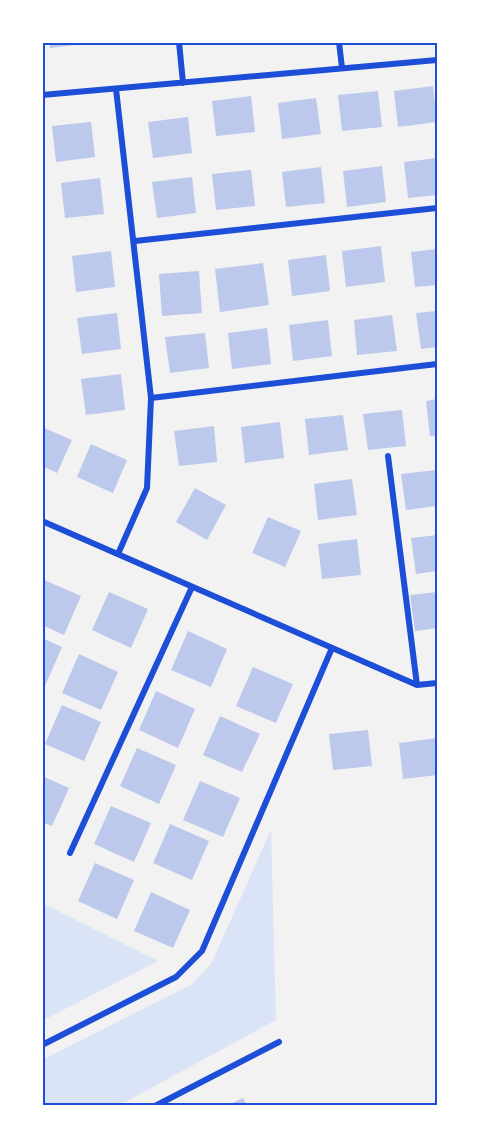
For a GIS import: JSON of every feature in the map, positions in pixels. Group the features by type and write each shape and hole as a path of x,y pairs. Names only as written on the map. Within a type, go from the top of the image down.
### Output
{"street":[{"path":"179,42 183,83"},
{"path":"339,42 342,68"},
{"path":"42,95 437,60"},
{"path":"116,88 151,398 147,488 118,554"},
{"path":"135,241 437,208"},
{"path":"151,398 437,364"},
{"path":"388,456 417,685"},
{"path":"42,521 417,685 437,683"},
{"path":"70,853 192,586"},
{"path":"42,1045 177,977 202,951 332,648"},
{"path":"155,1106 279,1042"}],"shaded area":[{"path":"271,830 276,1020 118,1106 45,1106 42,1101 42,1060 192,984 211,964"},
{"path":"42,903 158,961 42,1021"}],"building":[{"path":"49,42 91,42 91,43 50,48"},
{"path":"433,86 437,122 398,127 394,91"},
{"path":"378,91 382,127 342,131 338,95"},
{"path":"251,96 255,132 216,136 212,101"},
{"path":"316,98 321,134 282,139 278,103"},
{"path":"188,117 192,153 153,158 148,122"},
{"path":"91,122 95,157 56,162 52,126"},
{"path":"437,158 437,195 408,198 404,162"},
{"path":"382,166 386,202 347,207 343,171"},
{"path":"321,167 325,203 286,207 282,172"},
{"path":"251,170 255,206 216,210 212,174"},
{"path":"192,177 196,213 157,218 152,182"},
{"path":"100,178 104,214 65,218 61,183"},
{"path":"381,246 385,282 346,287 342,251"},
{"path":"437,249 437,285 415,287 411,252"},
{"path":"111,251 115,287 76,292 72,256"},
{"path":"326,255 330,291 292,296 288,260"},
{"path":"263,263 269,305 220,312 215,269"},
{"path":"199,271 202,313 162,316 159,274"},
{"path":"437,311 437,347 421,349 416,313"},
{"path":"117,313 121,349 82,354 77,318"},
{"path":"392,315 397,351 357,355 354,320"},
{"path":"328,320 332,356 293,361 289,325"},
{"path":"267,328 271,364 232,369 228,333"},
{"path":"205,333 209,368 170,373 165,337"},
{"path":"121,374 125,410 86,415 81,379"},
{"path":"437,399 437,436 430,436 426,401"},
{"path":"402,410 406,446 368,450 363,414"},
{"path":"343,415 348,450 309,455 305,419"},
{"path":"280,422 284,458 245,463 241,427"},
{"path":"214,426 217,462 179,466 174,431"},
{"path":"42,427 72,440 57,473 42,466"},
{"path":"91,444 127,460 113,493 77,477"},
{"path":"437,470 437,506 406,510 401,474"},
{"path":"352,479 357,515 318,520 314,484"},
{"path":"195,488 226,505 207,540 176,522"},
{"path":"268,517 301,531 285,567 252,553"},
{"path":"437,535 437,571 416,574 411,538"},
{"path":"357,539 361,575 322,579 318,544"},
{"path":"42,579 81,596 64,635 42,625"},
{"path":"109,592 148,609 131,648 92,630"},
{"path":"437,592 437,628 415,631 410,595"},
{"path":"188,631 227,649 211,687 171,670"},
{"path":"42,638 62,647 45,686 42,685"},
{"path":"79,654 118,672 101,710 62,693"},
{"path":"253,667 293,684 276,723 236,706"},
{"path":"156,691 195,709 178,748 139,730"},
{"path":"62,705 101,722 84,761 45,744"},
{"path":"220,716 260,734 242,772 203,755"},
{"path":"368,730 372,766 333,770 329,734"},
{"path":"437,738 437,775 403,779 399,743"},
{"path":"137,748 176,765 159,804 120,786"},
{"path":"42,776 69,788 52,826 42,822"},
{"path":"200,781 240,798 223,837 183,820"},
{"path":"111,806 151,823 134,862 94,844"},
{"path":"170,824 209,841 192,880 153,863"},
{"path":"95,863 134,880 117,919 78,901"},
{"path":"151,892 190,910 173,948 134,931"},
{"path":"243,1098 247,1106 226,1106"}]}
